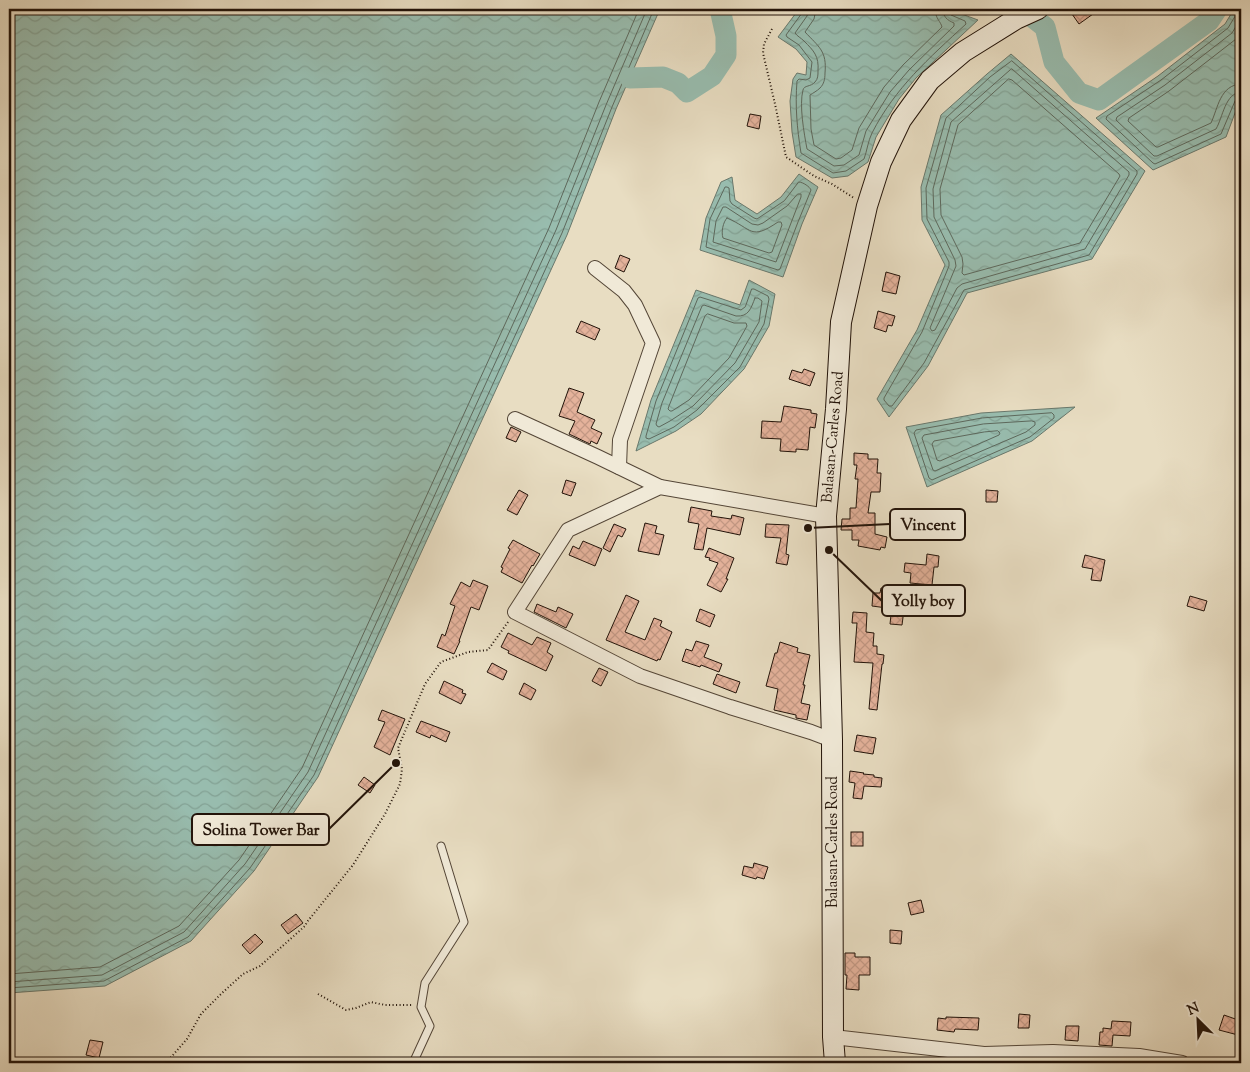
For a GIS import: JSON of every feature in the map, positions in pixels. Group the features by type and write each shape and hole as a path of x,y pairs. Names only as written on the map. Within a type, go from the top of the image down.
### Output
{"main road":[{"name":"Balasan-Carles Road","path":"835,1063 832,740 826,516 836,409 841,322 867,206 881,162 901,120 930,80 964,52 1016,19 1038,9"}],"street":[{"path":"595,268 624,291 635,305 653,343 620,440 619,467"},
{"path":"515,419 660,487 826,516"},
{"path":"660,487 568,530 515,612 640,676 832,740"},
{"path":"834,1037 984,1054 1053,1052 1139,1056 1182,1063"}],"lane":[{"path":"413,1063 430,1026 421,1007 425,983 464,922 441,846"}],"path":[{"path":"772,28 764,44 763,54 786,157 814,176 832,184 867,206"},
{"path":"166,1063 187,1039 202,1014 243,974 260,966 305,926 353,865 385,814 400,784 402,769 398,748 425,684 441,662 468,652 488,650 515,612"},
{"path":"318,994 346,1010 371,1002 385,1005 411,1004 421,1007"}],"water":[{"path":"9,9 660,9 616,109 567,235 318,777 254,871 191,941 105,986 9,993"},
{"path":"799,9 948,9 978,20 916,78 899,99 876,137 868,162 848,176 832,178 796,157 790,101 793,79 797,73 806,75 807,62 796,49 778,37"},
{"path":"1234,9 1241,9 1241,97 1226,137 1153,170 1096,118 1158,76 1225,24"},
{"path":"1011,54 1145,171 1092,259 967,293 928,366 889,417 877,399 917,330 945,265 922,220 921,187 941,115"},
{"path":"799,174 818,187 802,224 783,277 700,250 706,218 721,182 732,177 735,200 757,214 781,197"},
{"path":"749,280 775,294 769,326 744,369 701,414 676,431 636,451 651,400 696,290 740,305"},
{"path":"1075,407 1032,441 927,487 906,427 981,413"}],"building":[{"path":"1079,9 1100,9 1079,24 1072,14"},
{"path":"750,114 761,116 759,129 747,126"},
{"path":"620,255 630,259 624,272 615,268"},
{"path":"886,272 900,276 896,294 882,291"},
{"path":"878,311 895,316 892,326 888,325 886,332 874,328"},
{"path":"581,321 600,329 595,340 576,332"},
{"path":"804,369 815,373 810,386 789,379 792,370 802,373"},
{"path":"569,388 584,393 577,412 595,420 591,428 602,433 597,444 591,441 590,444 569,434 575,421 559,416"},
{"path":"784,406 811,410 811,413 817,414 815,428 810,427 808,450 796,449 796,452 780,451 781,439 761,438 762,421 781,422"},
{"path":"511,427 521,432 516,442 506,438"},
{"path":"854,453 868,454 868,459 878,459 877,473 881,473 880,492 871,492 868,513 875,513 875,534 887,537 885,548 881,547 880,550 858,546 859,540 852,540 852,530 841,530 842,519 850,519 850,508 856,508 858,479 855,479 857,465 854,465"},
{"path":"566,480 576,483 571,496 562,493"},
{"path":"519,490 528,495 517,515 507,510"},
{"path":"986,490 998,491 997,502 986,502"},
{"path":"691,507 712,511 711,516 731,519 732,515 744,518 740,535 707,528 703,550 694,549 699,524 688,522"},
{"path":"645,523 657,526 655,533 664,535 659,555 638,551"},
{"path":"614,524 626,529 622,537 618,535 610,552 603,548"},
{"path":"766,524 789,525 786,554 789,555 787,565 776,563 781,538 765,537"},
{"path":"513,540 540,554 522,583 501,572 503,568 501,567 510,549 508,548"},
{"path":"583,541 602,549 595,566 569,555 573,546 579,549"},
{"path":"709,548 734,558 726,579 728,579 721,592 707,585 718,563 705,557"},
{"path":"927,554 939,556 938,567 934,567 932,585 910,583 911,573 904,572 905,563 926,565"},
{"path":"1085,555 1105,560 1101,581 1091,580 1093,569 1082,567"},
{"path":"473,580 488,586 479,610 471,607 454,654 437,647 442,634 445,636 455,606 450,604 461,582 470,587"},
{"path":"881,588 899,590 897,601 905,602 902,625 890,624 891,615 886,615 887,608 872,606 873,593 880,593"},
{"path":"626,595 639,601 625,632 645,640 654,618 662,621 660,626 672,632 660,660 658,659 657,661 606,640"},
{"path":"1190,596 1207,601 1204,611 1187,606"},
{"path":"537,604 556,612 558,607 573,614 566,628 534,612"},
{"path":"700,609 715,615 710,627 696,621"},
{"path":"853,612 867,613 866,632 874,633 873,646 877,646 877,654 884,655 877,710 869,709 873,663 854,662 857,623 852,623"},
{"path":"508,633 532,645 537,637 551,643 547,652 553,656 546,671 508,653 509,651 501,647"},
{"path":"696,641 709,645 704,657 722,664 719,672 701,665 700,667 682,661 686,649 692,651"},
{"path":"780,642 798,648 797,652 810,655 801,703 810,705 807,720 796,718 796,715 774,710 778,689 766,686"},
{"path":"492,663 507,671 503,680 487,672"},
{"path":"599,668 608,672 601,686 592,681"},
{"path":"717,674 740,682 736,693 713,684"},
{"path":"444,681 463,690 462,693 466,694 461,704 439,693"},
{"path":"524,683 536,690 531,700 519,694"},
{"path":"382,710 405,719 390,755 374,747 385,722 378,720"},
{"path":"421,721 450,732 446,742 431,735 430,738 416,732"},
{"path":"857,735 876,738 873,754 854,751"},
{"path":"850,771 882,778 881,787 864,786 862,799 853,798 855,783 849,782"},
{"path":"364,777 375,785 370,793 358,785"},
{"path":"851,832 863,832 863,846 851,846"},
{"path":"754,863 768,867 764,879 742,875 744,866 753,868"},
{"path":"921,900 924,912 911,915 908,903"},
{"path":"296,914 303,923 288,934 281,925"},
{"path":"890,930 902,931 901,944 890,943"},
{"path":"255,934 263,942 250,954 242,945"},
{"path":"845,953 855,953 855,957 870,957 870,975 859,975 859,990 846,989"},
{"path":"1019,1014 1030,1015 1029,1028 1018,1028"},
{"path":"1224,1015 1241,1021 1241,1032 1239,1031 1238,1035 1219,1030"},
{"path":"946,1017 979,1018 978,1030 955,1029 954,1032 937,1030 938,1018 946,1019"},
{"path":"1112,1021 1131,1022 1130,1036 1113,1035 1112,1046 1099,1045 1100,1032 1103,1032 1103,1028 1111,1029"},
{"path":"1066,1026 1079,1026 1078,1041 1065,1040"},
{"path":"90,1040 103,1042 99,1058 86,1055"}],"waterway":[{"path":"630,78 663,77 678,83 687,92 712,76 726,55 726,36 720,9"},
{"path":"1022,9 1045,27 1054,62 1079,93 1099,100 1209,21 1217,9"}],"place":[{"name":"Vincent","path":"808,528"},
{"name":"Yolly boy","path":"829,550"},
{"name":"Solina Tower Bar","path":"396,763"}]}
